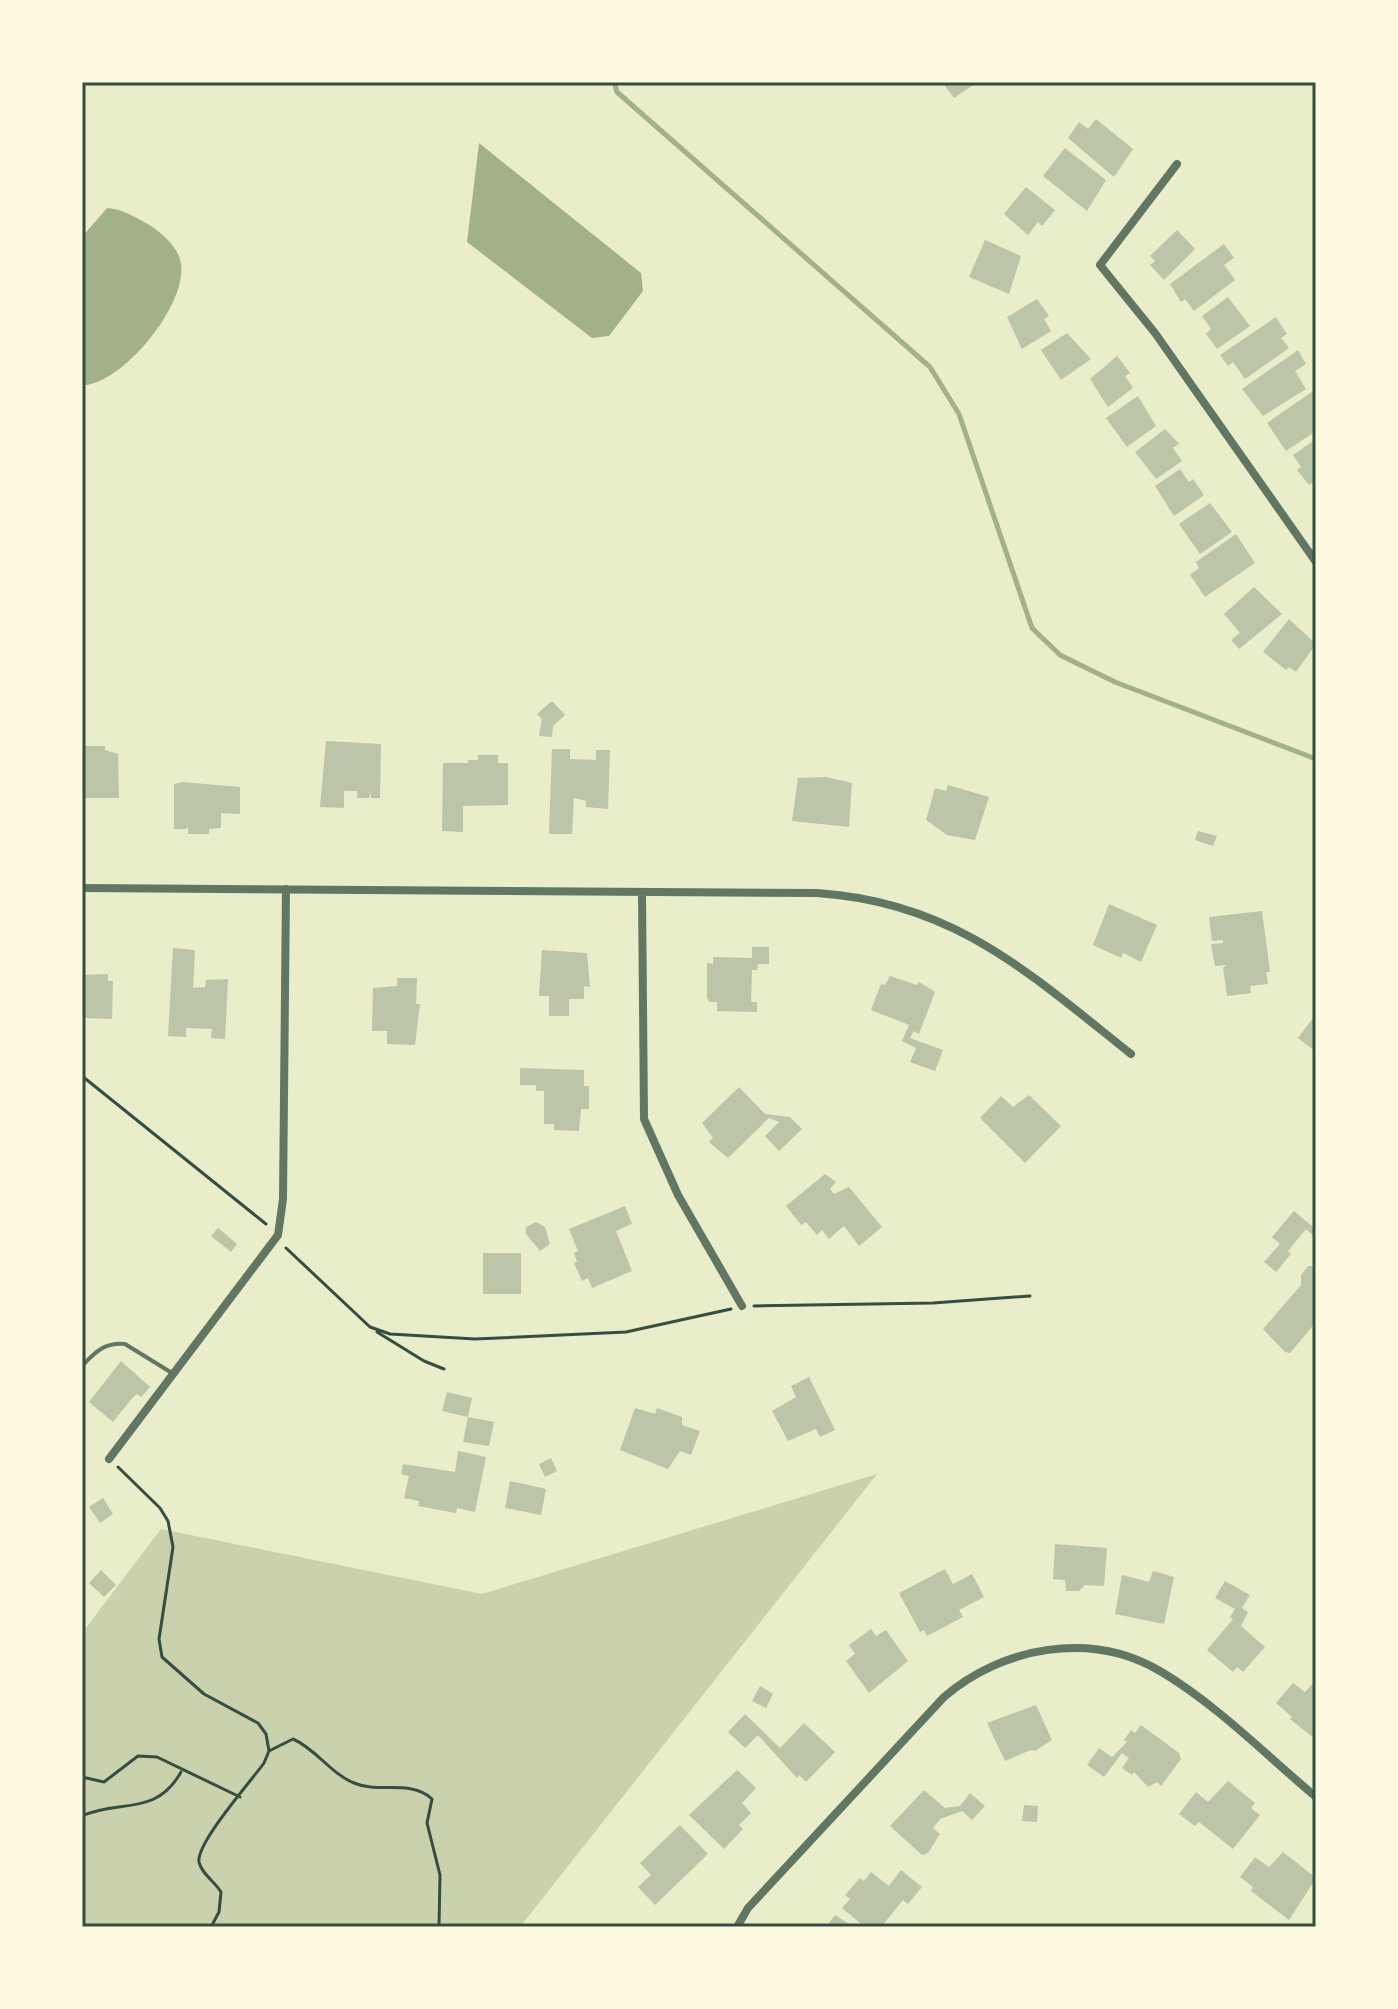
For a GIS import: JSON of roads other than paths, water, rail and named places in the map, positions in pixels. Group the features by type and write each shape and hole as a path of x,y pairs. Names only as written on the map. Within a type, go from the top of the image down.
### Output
{"street":[{"path":"1177,164 1100,265 1155,333 1316,562"},
{"path":"82,888 840,895 924,914 988,945 1131,1054"},
{"path":"109,1459 278,1235 283,1191 286,889"},
{"path":"642,893 644,1119 678,1195 742,1306"},
{"path":"737,1927 748,1908 944,1697 987,1666 1032,1652 1070,1648 1134,1659 1188,1690 1316,1797"}],"lane":[{"path":"82,1366 97,1350 117,1343 125,1344 174,1375"}],"waterway":[{"path":"614,82 617,92 930,367 959,414 1032,628 1060,655 1115,682 1316,759"}]}
